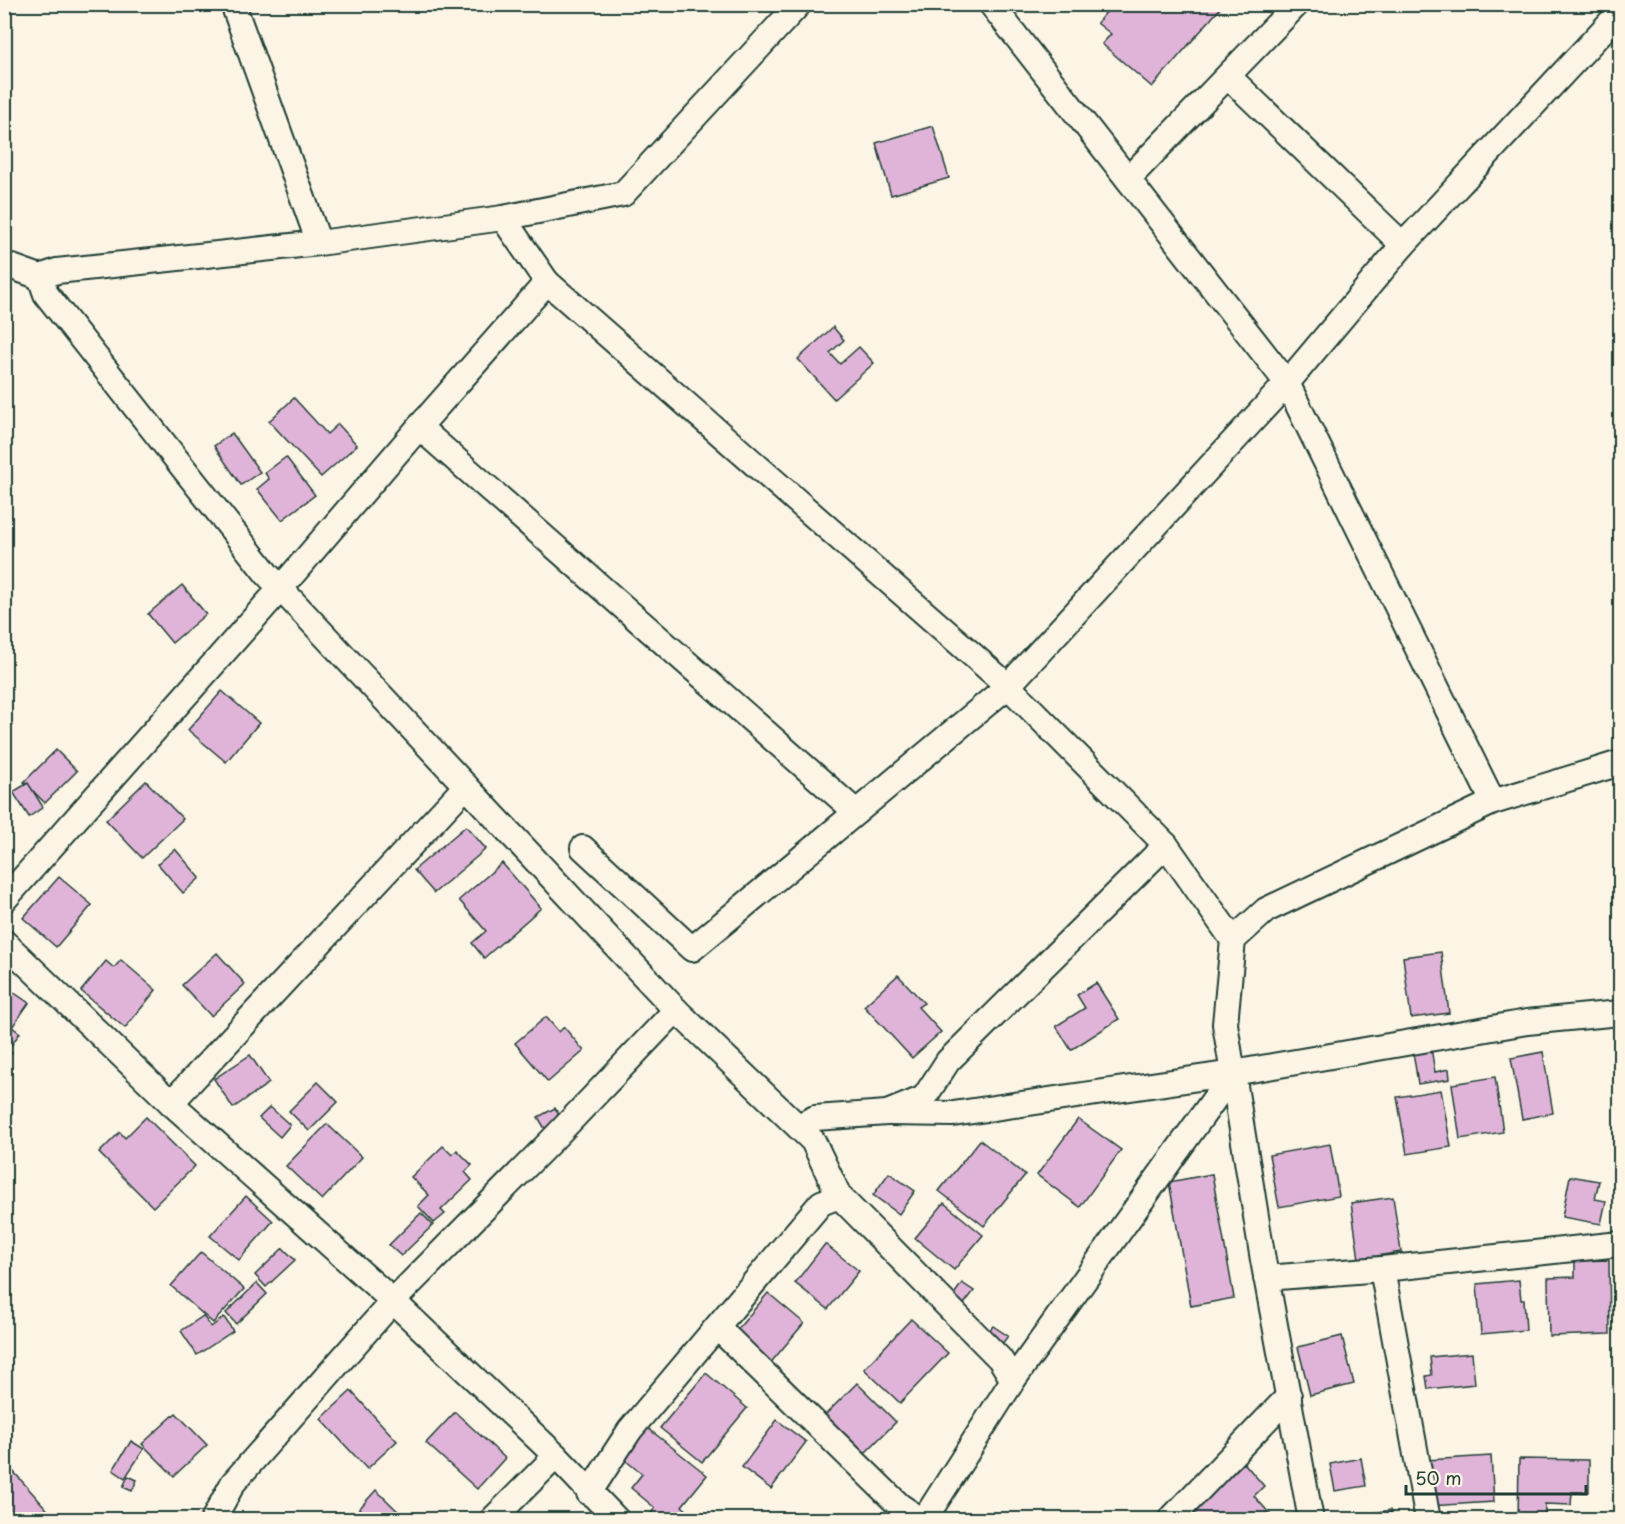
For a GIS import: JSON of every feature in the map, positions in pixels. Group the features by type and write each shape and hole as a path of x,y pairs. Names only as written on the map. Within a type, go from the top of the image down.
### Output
{"street":[{"path":"233,4 319,243"},
{"path":"4,264 40,277 57,271 319,243 503,218 622,194 799,4"},
{"path":"991,4 1287,383 1493,802"},
{"path":"1128,179 1297,4"},
{"path":"583,849 692,949 1008,686 1287,383 1402,246 1620,12"},
{"path":"1229,77 1402,246"},
{"path":"503,218 547,282 1008,686 1166,845 1233,940 1225,1024 1266,1278 1311,1520"},
{"path":"40,277 46,294 280,589 676,1010 813,1141 838,1196 1000,1359 1013,1380"},
{"path":"4,900 280,589 547,282"},
{"path":"419,427 856,812"},
{"path":"1233,940 1266,910 1493,802 1620,763"},
{"path":"171,1103 466,786"},
{"path":"887,1113 924,1098 948,1061 1166,845"},
{"path":"4,942 171,1103 393,1301 556,1456 617,1520"},
{"path":"213,1520 232,1483 393,1301 556,1136 676,1010"},
{"path":"798,1126 815,1118 887,1113 953,1114 1233,1073 1527,1022 1620,1013"},
{"path":"717,1327 900,1506 923,1520 1013,1380 1233,1073"},
{"path":"589,1492 630,1430 821,1203 838,1196"},
{"path":"1266,1278 1382,1269 1620,1244"},
{"path":"1382,1269 1428,1520"},
{"path":"1170,1520 1289,1396"},
{"path":"492,1520 556,1456"}],"building":[{"path":"1113,4 1224,4 1152,87 1102,44 1111,34 1097,23"},
{"path":"933,126 949,178 891,195 876,143"},
{"path":"833,327 844,340 830,353 840,364 859,347 874,363 834,399 798,359"},
{"path":"294,398 327,434 338,424 357,445 321,477 269,421"},
{"path":"232,433 260,472 241,485 214,446"},
{"path":"286,457 315,495 282,520 257,489 269,479 265,473"},
{"path":"182,585 206,614 172,643 148,614"},
{"path":"222,691 259,723 226,762 188,730"},
{"path":"56,750 77,771 45,803 24,782"},
{"path":"146,781 183,819 142,858 106,820"},
{"path":"28,783 43,807 29,817 13,792"},
{"path":"466,826 486,849 434,893 414,870"},
{"path":"175,849 200,878 183,893 158,864"},
{"path":"502,863 541,908 484,958 472,943 486,931 459,900"},
{"path":"59,877 92,905 56,947 23,918"},
{"path":"1441,952 1449,1013 1411,1018 1403,957"},
{"path":"217,953 245,984 211,1016 182,985"},
{"path":"121,960 156,990 125,1028 81,991 106,961 114,968"},
{"path":"898,975 924,1003 918,1007 941,1032 912,1058 864,1006"},
{"path":"1096,983 1119,1019 1071,1050 1056,1026 1085,1008 1077,995"},
{"path":"10,990 29,1003 12,1027 20,1033 10,1047 4,1043 4,999"},
{"path":"546,1017 559,1032 564,1027 584,1051 548,1082 515,1043"},
{"path":"4,1046 12,1053 4,1061"},
{"path":"1431,1048 1435,1072 1449,1069 1450,1079 1418,1084 1413,1051"},
{"path":"1543,1052 1553,1113 1522,1119 1511,1058"},
{"path":"250,1055 269,1083 233,1108 214,1079"},
{"path":"1495,1077 1503,1132 1460,1139 1452,1084"},
{"path":"318,1082 338,1102 309,1131 289,1111"},
{"path":"1441,1090 1451,1147 1407,1154 1397,1097"},
{"path":"270,1107 290,1125 280,1137 259,1118"},
{"path":"555,1108 564,1124 548,1134 538,1117"},
{"path":"146,1117 195,1166 153,1207 99,1153 120,1132 125,1138"},
{"path":"1078,1119 1121,1150 1080,1207 1037,1175"},
{"path":"327,1124 362,1157 322,1200 286,1166"},
{"path":"980,1140 1025,1175 984,1226 939,1191"},
{"path":"1330,1144 1339,1196 1279,1207 1269,1155"},
{"path":"443,1146 452,1155 457,1150 472,1165 465,1172 472,1180 441,1210 445,1214 434,1223 418,1206 429,1195 411,1177"},
{"path":"889,1173 915,1191 899,1214 873,1195"},
{"path":"1212,1174 1234,1298 1191,1306 1169,1182"},
{"path":"1570,1176 1599,1181 1595,1199 1606,1201 1601,1224 1562,1217"},
{"path":"246,1196 273,1221 239,1260 210,1236"},
{"path":"1393,1197 1401,1252 1359,1259 1351,1203"},
{"path":"944,1203 983,1235 954,1270 915,1238"},
{"path":"421,1213 433,1225 401,1256 389,1245"},
{"path":"825,1244 859,1271 828,1309 795,1283"},
{"path":"283,1248 295,1260 266,1287 255,1275"},
{"path":"201,1252 244,1289 213,1323 171,1286"},
{"path":"1609,1260 1610,1334 1549,1336 1548,1278 1575,1277 1575,1261"},
{"path":"1519,1280 1521,1300 1524,1300 1526,1330 1481,1334 1477,1284"},
{"path":"257,1283 267,1294 236,1324 226,1313"},
{"path":"962,1283 974,1291 961,1308 950,1300"},
{"path":"768,1293 804,1323 768,1366 732,1336"},
{"path":"203,1316 211,1327 224,1317 233,1331 197,1355 181,1331"},
{"path":"911,1319 948,1353 900,1403 864,1369"},
{"path":"993,1326 1008,1336 999,1348 984,1337"},
{"path":"1342,1336 1354,1384 1310,1395 1298,1347"},
{"path":"1472,1353 1475,1384 1428,1389 1426,1376 1432,1375 1430,1357"},
{"path":"706,1373 747,1408 702,1462 660,1428"},
{"path":"857,1383 896,1422 859,1459 820,1420"},
{"path":"351,1391 397,1441 367,1469 321,1419"},
{"path":"455,1412 505,1458 477,1489 426,1443"},
{"path":"176,1413 207,1445 174,1476 142,1444"},
{"path":"777,1420 806,1442 771,1489 742,1467"},
{"path":"644,1425 707,1475 682,1506 690,1513 685,1520 653,1520 649,1516 655,1508 631,1488 642,1474 620,1456"},
{"path":"131,1441 144,1449 125,1478 113,1470"},
{"path":"1491,1456 1494,1502 1429,1506 1427,1460"},
{"path":"1361,1458 1366,1486 1335,1491 1330,1464"},
{"path":"1519,1459 1589,1460 1589,1492 1572,1492 1571,1505 1545,1504 1545,1520 1518,1520"},
{"path":"4,1461 52,1515 58,1520 4,1520"},
{"path":"1244,1463 1264,1486 1254,1496 1272,1516 1268,1520 1197,1520 1190,1512"},
{"path":"128,1476 137,1480 132,1491 123,1487"},
{"path":"376,1490 407,1520 349,1520"},
{"path":"1390,1510 1392,1520 1368,1520 1367,1514"}]}
